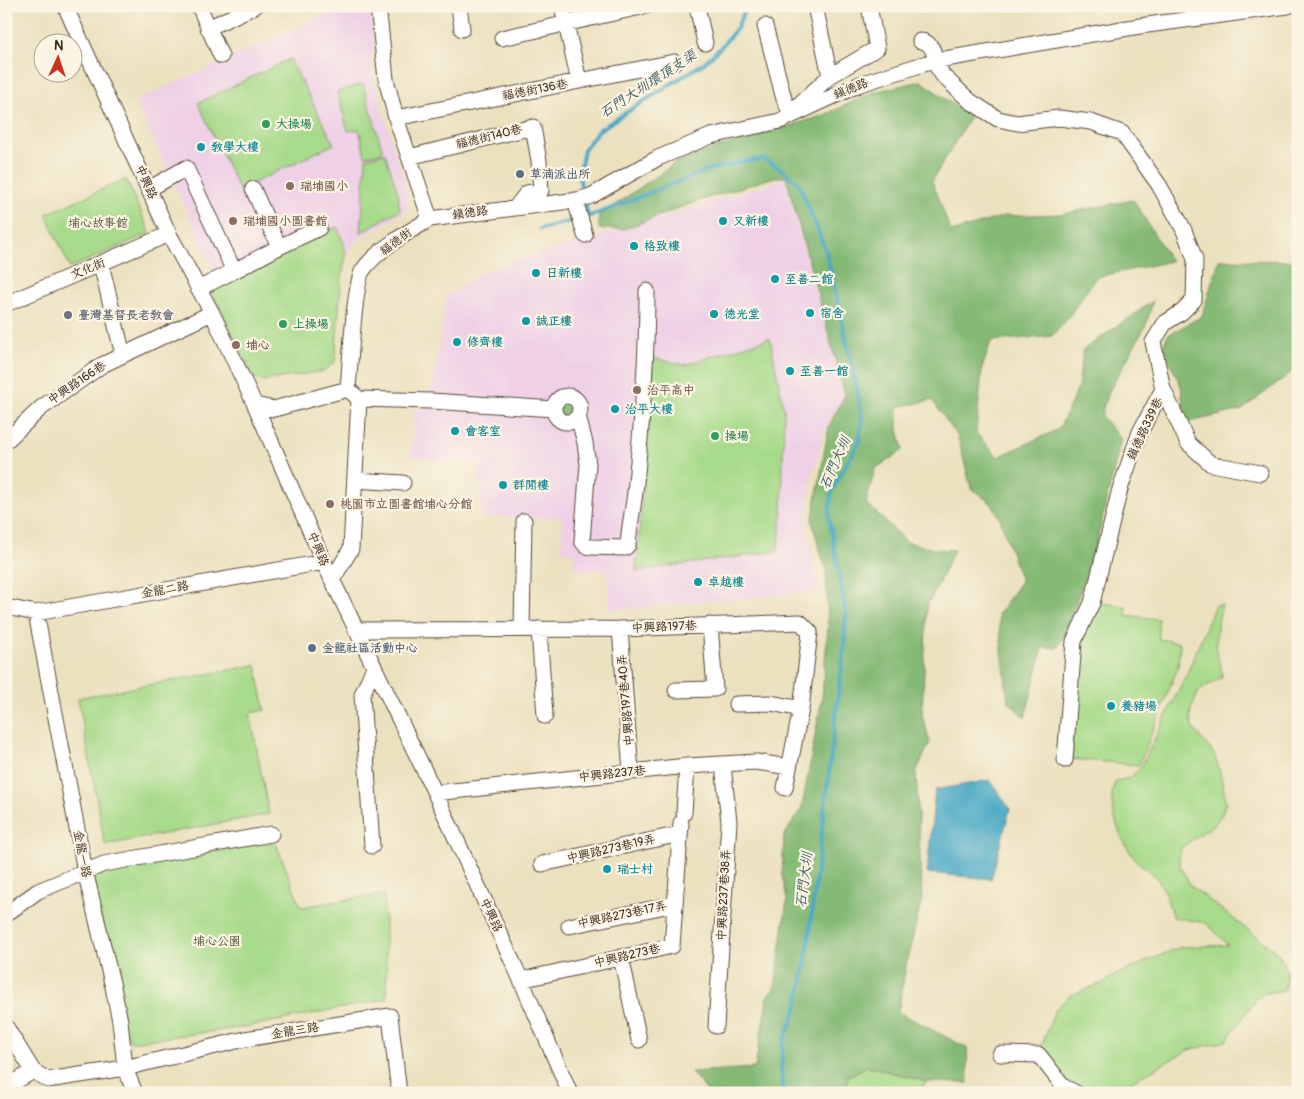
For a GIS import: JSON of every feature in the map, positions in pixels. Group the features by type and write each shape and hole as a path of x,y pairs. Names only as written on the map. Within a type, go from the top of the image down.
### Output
{"street":[{"name":"中興路","path":"64,6 170,234 212,314 256,405 332,580 435,793 521,980 570,1093"},
{"path":"199,6 221,56"},
{"path":"208,28 255,6"},
{"path":"378,6 386,79 396,118 430,219"},
{"path":"459,6 462,28"},
{"path":"562,6 579,81"},
{"path":"502,38 645,6"},
{"path":"697,6 705,43"},
{"path":"816,6 830,76"},
{"path":"785,116 830,76 877,48 869,6"},
{"name":"鎮德路","path":"430,219 516,207 581,212 658,158 711,136 785,116 860,84 935,61 1140,26 1288,6"},
{"path":"765,26 784,99 785,116"},
{"path":"920,41 930,44 935,61"},
{"name":"鎮德路339巷","path":"935,61 944,77 970,101 998,120 1017,123 1059,118 1091,122 1122,133 1159,185 1183,228 1195,259 1194,300 1182,312 1165,323 1153,342 1163,389 1140,432 1120,489 1092,602 1074,641 1065,760"},
{"name":"福德街136巷","path":"396,118 674,62"},
{"name":"福德街140巷","path":"409,157 533,127 548,191 527,193 516,207"},
{"path":"149,189 186,168 234,271"},
{"path":"253,189 279,247"},
{"name":"福德街","path":"353,394 358,289 362,272 381,252 395,241 430,219"},
{"path":"198,289 319,228"},
{"name":"文化街","path":"6,304 170,234"},
{"path":"101,264 123,355"},
{"path":"256,405 274,409 353,394 554,409 557,417 563,422 572,422 578,416 588,464 582,541 586,546 591,547 625,548 628,545 635,493 647,350 647,291"},
{"name":"中興路166巷","path":"10,431 102,365 212,314"},
{"path":"1163,389 1188,443 1211,464 1260,473"},
{"path":"332,580 351,549 354,480 353,394"},
{"path":"354,480 403,483"},
{"path":"522,628 524,521"},
{"name":"金龍二路","path":"6,607 36,613 324,562"},
{"name":"金龍一路","path":"36,613 85,871 114,987 125,1068 135,1093"},
{"name":"中興路197巷","path":"356,630 620,628 800,622 810,632 801,709 785,788"},
{"path":"676,690 715,689 710,625"},
{"name":"中興路197巷40弄","path":"620,628 631,772"},
{"path":"539,629 545,716"},
{"path":"372,846 362,695 374,668"},
{"path":"736,704 771,703 801,709"},
{"name":"中興路237巷","path":"435,793 687,766 756,762 790,767"},
{"name":"中興路237巷38弄","path":"716,1026 729,822 723,765"},
{"name":"中興路273巷","path":"521,980 672,946 687,766"},
{"name":"中興路273巷19弄","path":"542,864 681,823"},
{"path":"6,914 38,891 104,864 270,834"},
{"name":"中興路273巷17弄","path":"569,926 675,904"},
{"path":"621,957 639,1040"},
{"name":"金龍三路","path":"125,1068 246,1039 390,1016 399,1093"},
{"path":"6,1027 33,1071 48,1080 125,1068"},
{"path":"1000,1054 1039,1055 1064,1087 1076,1093"},
{"path":"10,1085 33,1071"}],"shaded area":[{"name":"瑞埔國小","path":"345,6 370,6 375,52 370,57 383,113 402,173 408,199 407,211 358,239 346,255 341,282 335,362 324,371 263,381 254,378 217,276 135,101"},
{"name":"治平高中","path":"785,179 844,395 826,426 812,476 806,524 819,591 610,610 607,571 574,569 574,553 562,551 562,518 481,517 479,463 409,457 413,440 414,410 419,411 433,385 446,297 487,270"}],"green space":[{"name":"大操場","path":"290,59 334,144 239,190 198,103"},
{"path":"921,81 970,117 932,181 951,232 1005,216 1062,214 1133,200 1171,261 1096,277 1068,318 1052,336 991,341 982,369 976,433 998,457 1059,429 1078,388 1083,350 1153,301 1146,325 1107,395 1101,416 1121,439 1095,549 1065,634 1057,648 1043,647 1025,718 1008,701 998,615 1021,581 999,516 991,503 971,488 958,437 932,400 898,407 898,429 903,450 875,469 866,503 907,542 934,549 954,550 927,605 922,714 930,742 916,772 922,899 906,965 898,1012 967,1048 968,1083 927,1082 868,1066 848,1076 845,1093 709,1093 691,1072 755,1068 768,995 775,989 787,900 782,874 784,836 802,807 822,698 828,626 826,570 812,522 829,426 845,395 786,177 775,177 701,200 624,229 599,229 599,216 677,162 822,116 874,92"},
{"path":"363,84 383,152 365,156 359,129 348,131 337,92"},
{"path":"385,153 398,193 400,210 361,232 366,158"},
{"name":"埔心故事館","path":"126,179 150,233 70,268 46,214"},
{"name":"上操場","path":"337,227 344,243 346,255 341,282 335,362 324,371 263,381 254,378 210,287"},
{"path":"1219,260 1298,261 1298,367 1242,410 1185,423 1181,386 1163,346 1168,335 1202,316"},
{"name":"操場","path":"770,338 784,410 782,514 778,551 636,571 654,358 685,365"},
{"path":"567,401 573,403 575,409 573,415 567,417 561,415 559,409 561,403"},
{"name":"養豬場","path":"1098,603 1126,606 1126,615 1158,619 1159,639 1180,643 1178,667 1139,765 1070,759 1081,643"},
{"path":"1215,605 1222,605 1216,645 1222,677 1199,691 1190,716 1192,727 1214,754 1226,802 1222,814 1215,824 1182,847 1179,856 1180,866 1191,886 1279,954 1287,973 1284,990 1262,994 1226,1041 1189,1050 1110,1093 1094,1093 1068,1082 1041,1047 1055,1010 1069,996 1100,984 1118,974 1180,947 1228,945 1206,923 1173,917 1159,881 1130,853 1116,822 1112,800 1116,781 1130,778 1141,767 1188,671"},
{"path":"256,665 265,710 250,713 269,814 105,845 78,698"},
{"name":"埔心公園","path":"275,841 301,907 384,894 387,999 246,1027 131,1042 120,1021 92,871"},
{"path":"868,1066 927,1082 918,1093 845,1093 848,1076"}],"water":[{"path":"990,780 1010,809 991,879 927,873 935,790"}],"waterway":[{"name":"石門大圳環頂支渠","path":"583,196 579,176 584,149 599,130 704,63 737,28 746,6"},
{"name":"石門大圳","path":"583,219 711,169 764,159 781,169 799,184 826,251 857,388 862,420 859,442 832,490 829,517 846,614 844,648 806,961 797,1008 783,1043 781,1071 784,1093"},
{"name":"石門大圳環頂支渠","path":"585,202 588,217"},
{"name":"石門大圳","path":"540,229 576,220"}],"place":[{"name":"大操場","path":"266,124"},
{"name":"教學大樓","path":"201,147"},
{"name":"草湳派出所","path":"520,174"},
{"name":"瑞埔國小","path":"290,186"},
{"name":"瑞埔國小圖書館","path":"233,221"},
{"name":"又新樓","path":"723,221"},
{"name":"格致樓","path":"634,246"},
{"name":"日新樓","path":"536,273"},
{"name":"至善二館","path":"775,279"},
{"name":"宿舍","path":"810,313"},
{"name":"德光堂","path":"714,314"},
{"name":"臺灣基督長老教會","path":"68,315"},
{"name":"誠正樓","path":"526,321"},
{"name":"上操場","path":"283,324"},
{"name":"修齊樓","path":"457,342"},
{"name":"埔心","path":"236,345"},
{"name":"至善一館","path":"790,371"},
{"name":"治平高中","path":"637,390"},
{"name":"治平大樓","path":"615,409"},
{"name":"會客室","path":"455,431"},
{"name":"操場","path":"715,436"},
{"name":"群閒樓","path":"503,485"},
{"name":"桃園市立圖書館埔心分館","path":"330,504"},
{"name":"卓越樓","path":"698,582"},
{"name":"金龍社區活動中心","path":"312,648"},
{"name":"養豬場","path":"1111,706"},
{"name":"瑞士村","path":"607,869"}]}
